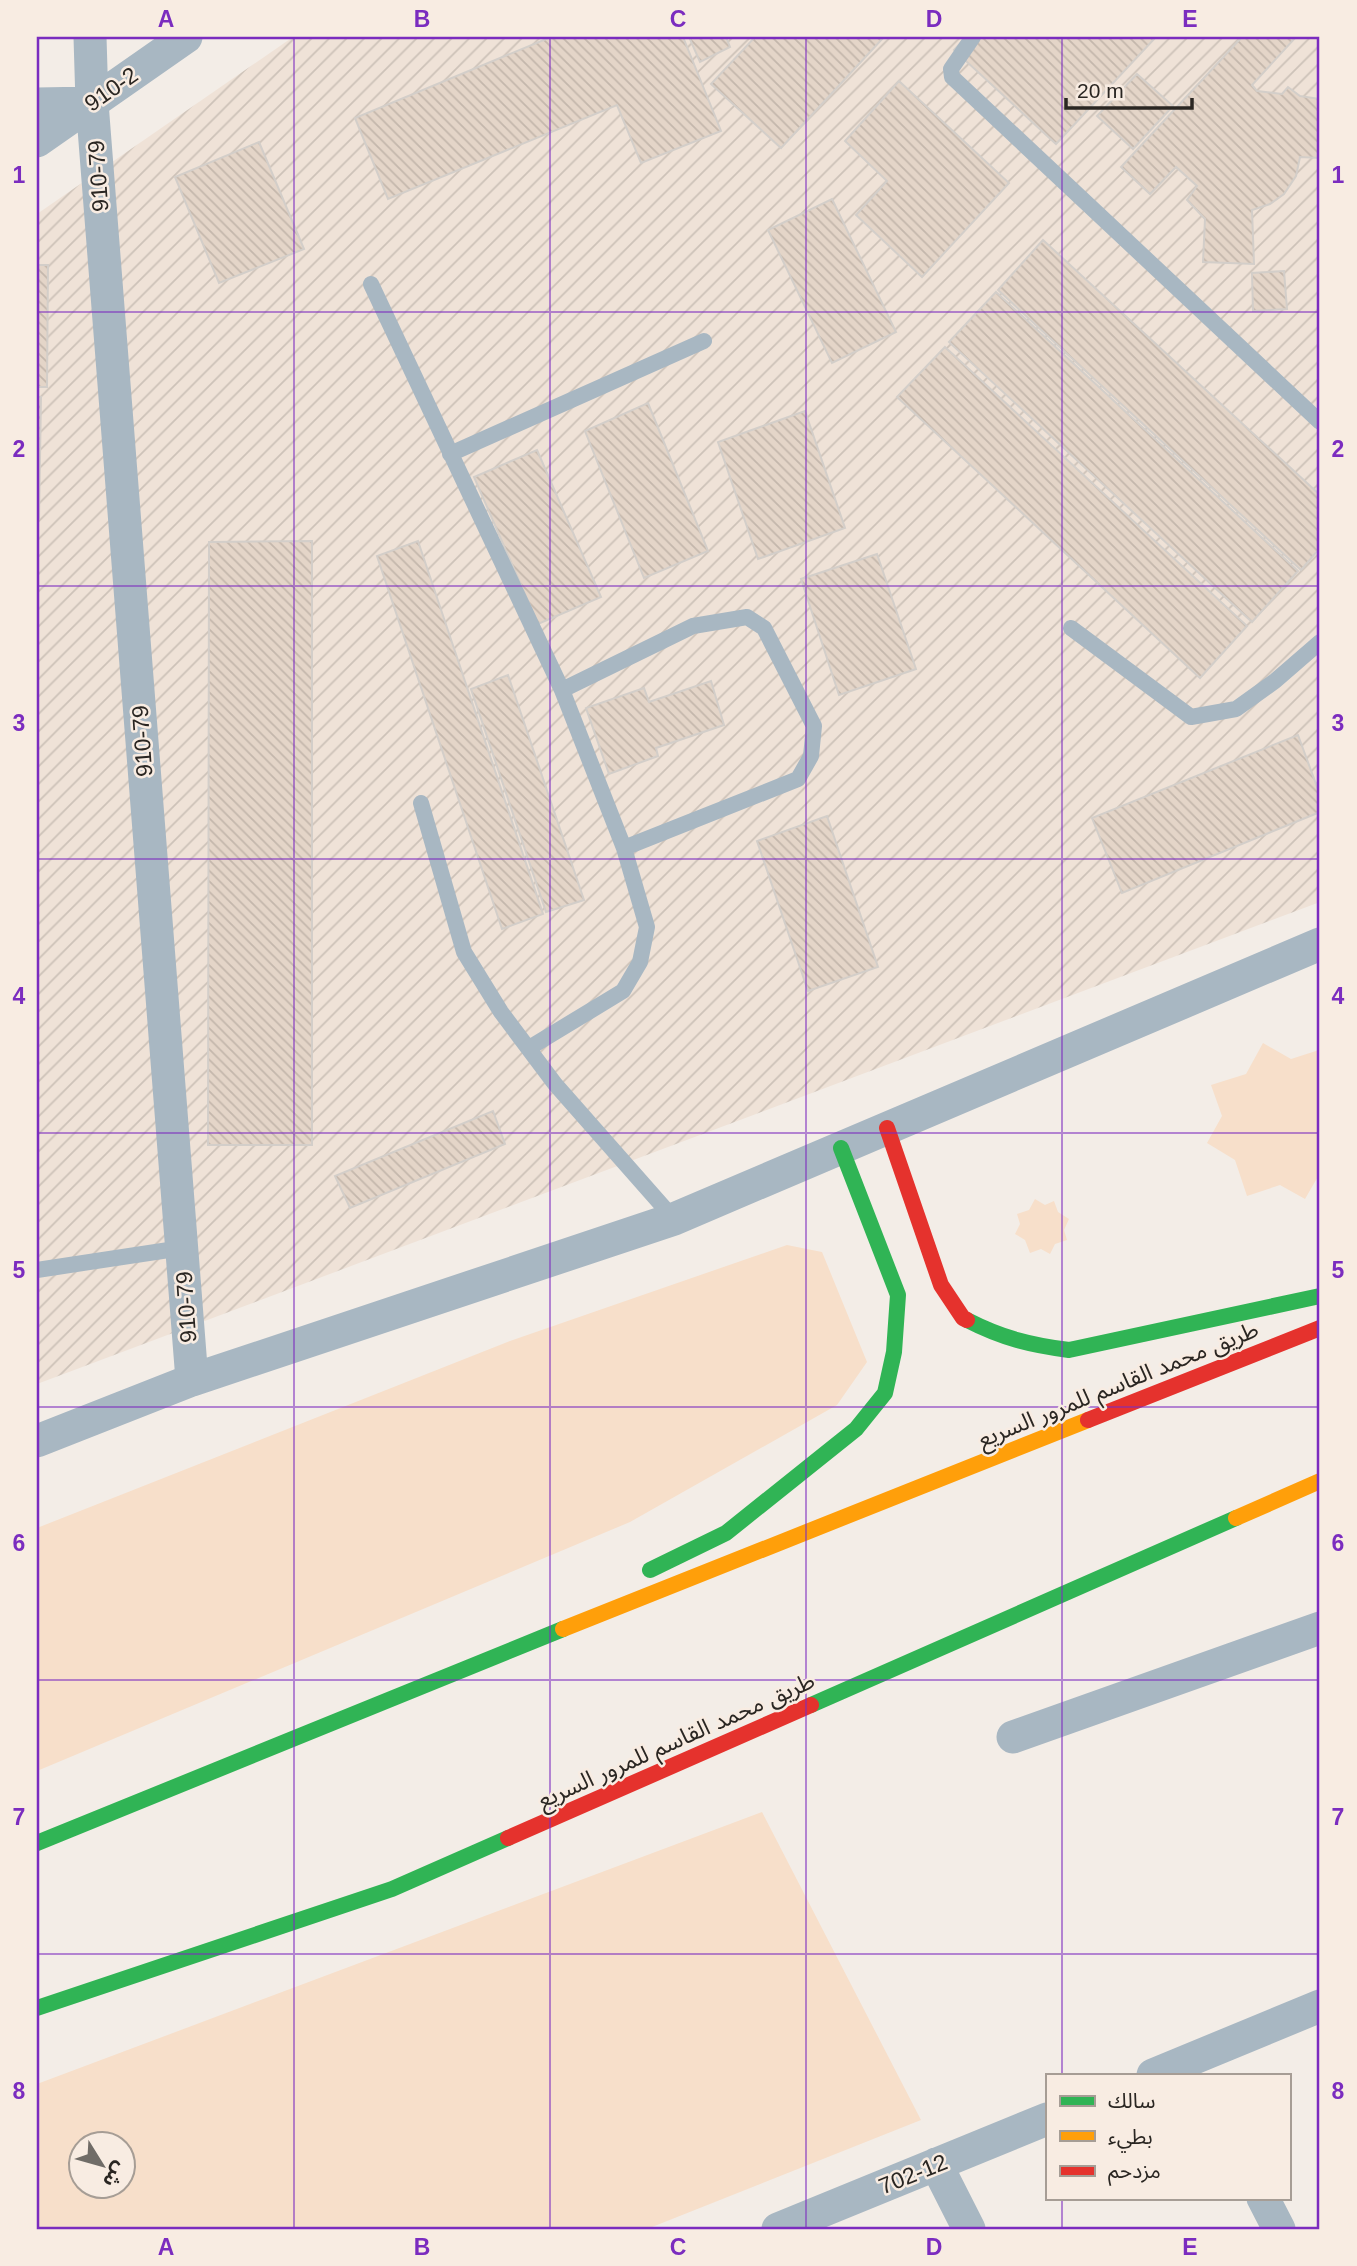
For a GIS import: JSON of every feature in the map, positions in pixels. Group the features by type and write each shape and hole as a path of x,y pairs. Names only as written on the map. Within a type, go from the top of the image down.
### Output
{"highway":[{"path":"887,1128 941,1285 963,1318 998,1335 1031,1345 1069,1350 1320,1296"},
{"path":"639,1575 726,1533 856,1429 885,1393 894,1352 898,1295 841,1148"},
{"name":"طريق محمد القاسم للمرور السريع","path":"37,1843 328,1723 1320,1328"},
{"name":"طريق محمد القاسم للمرور السريع","path":"37,2008 392,1889 1320,1481"},
{"path":"328,1723 552,1616"}],"street":[{"name":"910-79","path":"90,37 92,103 192,1380"},
{"name":"910-2","path":"37,141 186,37"},
{"path":"37,104 92,103"},
{"path":"37,1441 192,1380 674,1219 1320,944"},
{"path":"1013,1737 1320,1628"},
{"path":"1159,2074 1198,2067 1320,2006"},
{"name":"702-12","path":"778,2229 1046,2119"},
{"path":"936,2164 969,2229"},
{"path":"1264,2200 1279,2229"}],"lane":[{"path":"974,37 951,69 952,77 1320,422"},
{"path":"371,284 562,691 624,848 647,927 640,962 623,991 529,1048"},
{"path":"450,454 704,341"},
{"path":"562,691 693,626 747,617 764,628 814,726 811,756 798,779 624,848"},
{"path":"1071,628 1191,717 1236,709 1275,681 1320,642"},
{"path":"421,803 464,952 501,1012 555,1084 674,1219"},
{"path":"37,1270 182,1248"}],"shaded area":[{"path":"293,37 1320,37 1320,902 37,1384 37,214"},
{"path":"1263,1043 1291,1059 1319,1050 1320,1052 1320,1173 1305,1199 1280,1185 1247,1196 1235,1160 1207,1143 1222,1116 1211,1085 1246,1074"},
{"path":"1035,1199 1045,1205 1054,1201 1058,1212 1069,1219 1064,1230 1067,1240 1055,1244 1050,1254 1041,1249 1030,1253 1025,1240 1015,1234 1020,1224 1017,1214 1029,1210"},
{"path":"787,1245 822,1252 867,1362 837,1405 630,1522 37,1771 37,1528 510,1341"},
{"path":"762,1812 921,2120 647,2229 37,2229 37,2084"}],"building":[{"path":"551,37 683,37 721,131 641,163 617,105 388,199 355,118"},
{"path":"689,37 726,37 730,47 700,62"},
{"path":"755,37 884,37 781,148 711,84"},
{"path":"966,37 1156,37 1056,144 954,50"},
{"path":"1242,37 1296,37 1252,85 1257,91 1282,94 1288,87 1300,96 1320,99 1320,158 1300,157 1296,176 1284,194 1270,204 1252,210 1254,264 1203,262 1205,219 1187,200 1197,186 1176,167 1150,194 1121,167"},
{"path":"1137,74 1173,106 1133,149 1097,116"},
{"path":"899,81 1009,183 922,277 856,215 887,181 845,141"},
{"path":"259,142 304,249 219,283 175,177"},
{"path":"832,199 896,332 832,363 768,230"},
{"path":"1043,240 1320,495 1320,548 1301,570 998,290"},
{"path":"37,265 48,265 47,387 37,387"},
{"path":"1284,271 1287,309 1253,311 1252,273"},
{"path":"996,292 1298,571 1252,622 949,342"},
{"path":"945,347 1247,626 1200,678 897,397"},
{"path":"37,397 41,397 39,519 37,519"},
{"path":"648,403 708,551 644,578 585,431"},
{"path":"805,411 845,528 758,559 718,442"},
{"path":"537,450 601,597 538,624 474,477"},
{"path":"312,541 312,1145 208,1145 209,542"},
{"path":"418,541 543,914 502,929 377,556"},
{"path":"877,554 916,669 839,695 801,579"},
{"path":"508,675 584,900 546,912 471,689"},
{"path":"711,681 724,725 656,748 658,756 609,774 586,708 644,688 649,702"},
{"path":"1298,735 1320,795 1320,812 1122,893 1092,818"},
{"path":"827,816 878,967 808,991 757,841"},
{"path":"493,1111 505,1144 350,1208 335,1176"}],"traffic: fast":[{"path":"650,1570 726,1533 856,1429 885,1393 894,1352 898,1295 841,1148"},
{"path":"967,1320 1016,1340 1069,1350 1320,1296"},
{"path":"811,1705 1236,1518"},
{"path":"37,1843 563,1629"},
{"path":"37,2008 392,1889 508,1838"}],"traffic: slow":[{"path":"563,1629 1088,1420"},
{"path":"1236,1518 1320,1481"}],"traffic: jam":[{"path":"887,1128 941,1285 967,1320"},
{"path":"1088,1420 1320,1328"},
{"path":"508,1838 811,1705"}]}
